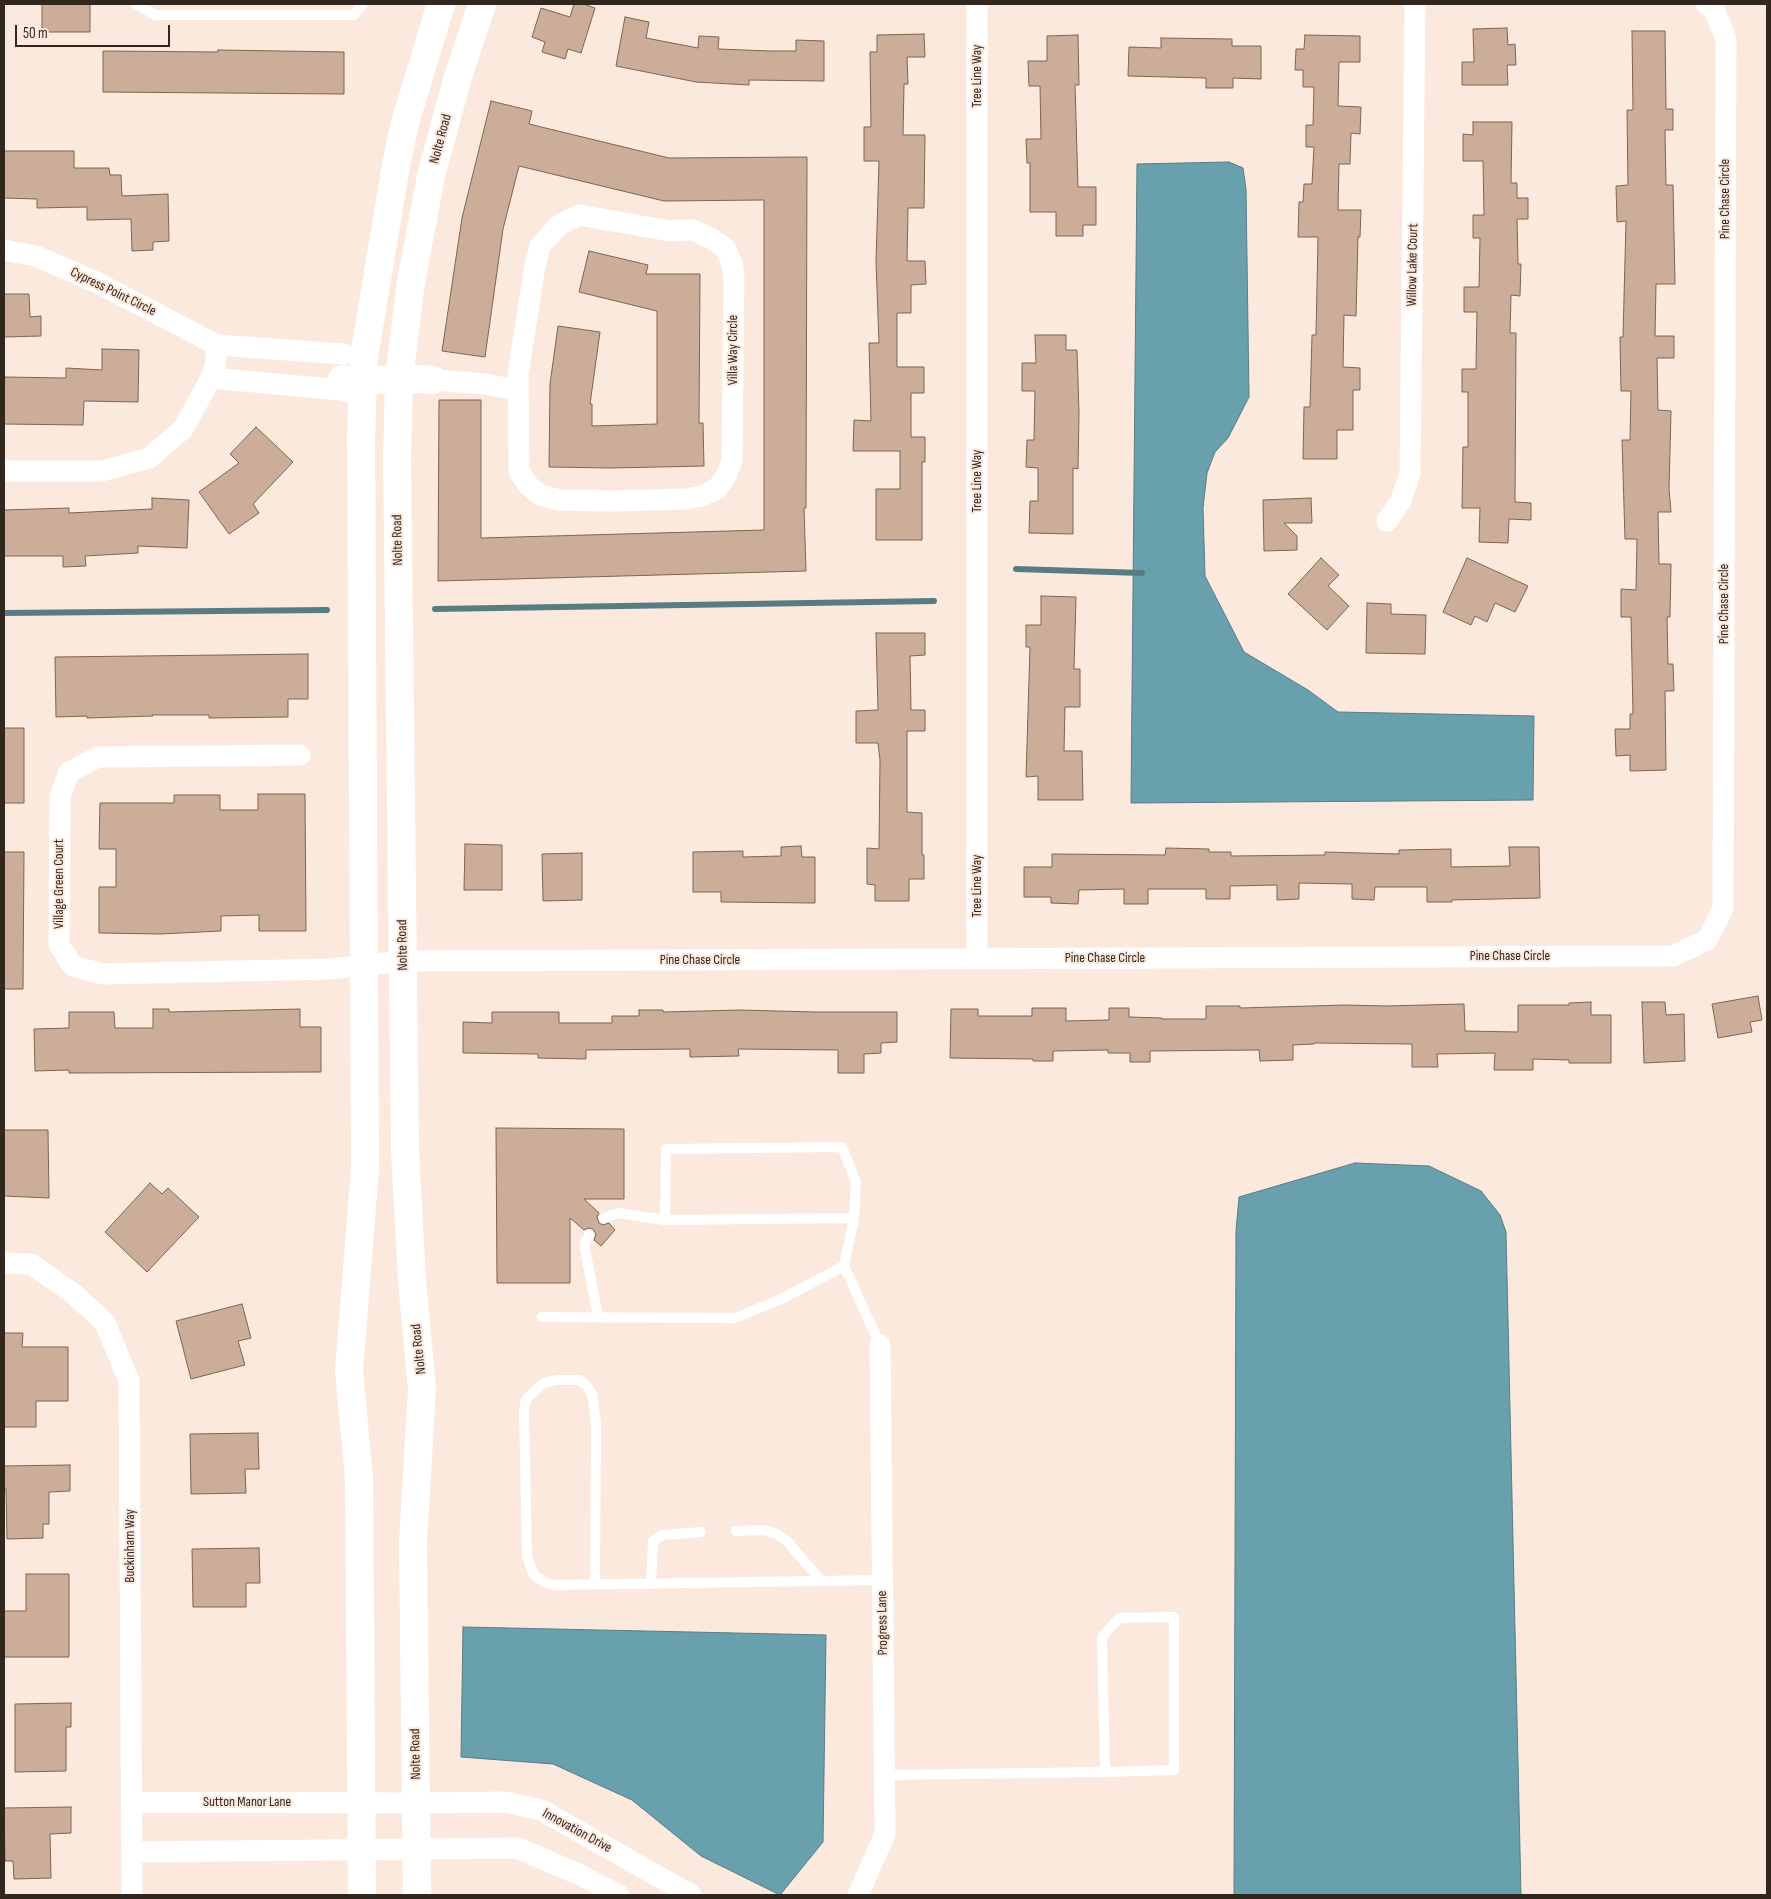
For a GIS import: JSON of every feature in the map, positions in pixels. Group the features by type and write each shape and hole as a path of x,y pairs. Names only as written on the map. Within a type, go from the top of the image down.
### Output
{"street":[{"name":"Nolte Road","path":"362,1895 359,1478 349,1371 365,1168 361,446 364,375 390,197 404,123 441,4"},
{"name":"Nolte Road","path":"364,375 404,340 411,282 431,176 457,80 482,4"},
{"name":"Tree Line Way","path":"977,4 977,958"},
{"name":"Willow Lake Court","path":"1387,521 1400,502 1410,474 1415,4"},
{"name":"Pine Chase Circle","path":"364,966 403,961 1673,956 1707,940 1723,909 1726,39 1713,7 1706,4"},
{"path":"364,375 387,373 383,357 382,332 398,221 390,197"},
{"name":"Villa Way Circle","path":"579,215 670,231 693,230 725,248 732,263 734,278 733,453 727,474 717,489 701,496 686,498 612,501 560,500 540,494 528,485 519,471 518,382 535,266 540,246 559,225 579,215"},
{"name":"Cypress Point Circle","path":"4,250 36,256 96,282 217,345 364,375"},
{"path":"404,340 419,361 434,374"},
{"path":"4,471 102,471 149,458 182,429 213,372 217,345"},
{"path":"213,372 364,375 434,374 485,384 518,382"},
{"name":"Nolte Road","path":"364,375 397,459 404,1150 412,1281 422,1389 414,1543 417,1895"},
{"name":"Village Green Court","path":"300,755 98,757 70,772 60,796 59,945 73,966 103,974 330,969 364,966"},
{"name":"Buckinham Way","path":"4,1263 31,1264 80,1300 105,1323 129,1381 132,1895"},
{"name":"Progress Lane","path":"858,1895 885,1834 880,1345"},
{"name":"Sutton Manor Lane","path":"131,1802 362,1802"},
{"name":"Innovation Drive","path":"362,1802 506,1802 541,1810 690,1895"},
{"path":"132,1852 518,1848 580,1875 619,1895"}],"lane":[{"path":"136,4 155,15 354,15 363,4"},
{"path":"665,1220 666,1149 842,1147 856,1182 854,1218 844,1266 880,1345"},
{"path":"604,1218 618,1213 665,1220 854,1218"},
{"path":"589,1235 585,1242 585,1250 598,1317"},
{"path":"542,1317 735,1318 781,1299 844,1266"},
{"path":"595,1584 596,1424 592,1394 587,1386 579,1380 556,1380 544,1383 529,1396 525,1402 524,1412 527,1557 534,1575 546,1584 554,1585 651,1584 882,1580"},
{"path":"736,1531 764,1530 777,1534 787,1541 820,1581"},
{"path":"651,1584 653,1541 658,1537 668,1534 701,1532"},
{"path":"884,1774 1105,1772 1174,1770 1174,1617 1119,1618 1102,1637 1105,1772"}],"water":[{"path":"1229,162 1243,168 1246,189 1249,397 1228,438 1215,452 1207,473 1203,508 1205,576 1244,652 1308,690 1338,712 1534,716 1533,800 1131,803 1137,164"},
{"path":"1355,1163 1429,1166 1481,1191 1500,1215 1506,1232 1521,1895 1234,1895 1236,1231 1239,1197"},
{"path":"463,1627 826,1635 823,1842 780,1895 701,1856 632,1800 553,1764 461,1757"}],"building":[{"path":"42,4 90,4 90,32 42,32"},
{"path":"574,4 583,4 595,8 581,53 568,49 565,59 542,52 545,42 532,37 541,8 570,17"},
{"path":"625,17 649,22 646,38 698,48 699,36 719,37 718,49 796,51 796,40 824,41 824,81 749,80 749,85 696,82 616,66"},
{"path":"1507,28 1508,45 1515,44 1516,65 1507,65 1508,85 1462,85 1462,62 1474,62 1473,29"},
{"path":"1632,31 1665,31 1666,109 1673,109 1673,130 1665,130 1666,185 1673,185 1675,284 1656,284 1655,336 1674,336 1674,358 1657,358 1658,410 1671,411 1669,489 1671,512 1658,512 1659,564 1671,564 1670,617 1667,617 1668,664 1673,664 1674,691 1665,691 1666,770 1630,771 1630,755 1616,756 1615,729 1630,729 1630,714 1633,714 1631,617 1621,617 1621,589 1636,590 1637,539 1625,539 1622,440 1630,440 1631,391 1621,391 1620,337 1623,337 1626,221 1617,222 1616,186 1628,185 1627,110 1633,110"},
{"path":"924,34 925,57 907,57 908,84 904,84 903,135 925,135 924,208 908,208 907,261 925,261 926,284 911,285 911,313 897,313 897,367 924,367 924,393 911,393 911,437 925,437 925,462 922,462 922,540 876,540 876,489 900,489 900,451 853,451 854,420 871,421 869,343 879,343 876,262 879,161 864,161 864,127 871,127 870,52 877,52 877,35"},
{"path":"1078,35 1079,85 1075,85 1078,187 1096,187 1096,225 1083,225 1083,236 1056,236 1056,212 1030,212 1030,163 1027,163 1026,139 1041,139 1040,86 1029,86 1028,61 1047,61 1047,36"},
{"path":"1305,35 1360,36 1360,62 1339,62 1338,106 1361,107 1360,134 1351,133 1350,164 1339,164 1338,210 1361,210 1360,237 1358,237 1356,316 1344,315 1343,367 1360,368 1360,390 1353,390 1353,430 1337,430 1337,459 1303,459 1304,407 1310,407 1312,335 1316,335 1318,237 1298,237 1299,202 1303,202 1304,184 1312,184 1314,147 1306,147 1306,125 1313,125 1314,87 1303,87 1303,70 1295,70 1296,49 1304,49"},
{"path":"1161,38 1232,39 1232,46 1261,46 1261,79 1233,78 1233,88 1206,88 1206,78 1128,76 1129,47 1161,48"},
{"path":"218,50 344,52 344,94 103,92 103,51 218,52"},
{"path":"491,101 532,111 529,124 669,158 807,157 806,508 804,508 806,571 438,581 439,400 481,400 481,538 764,530 764,200 664,201 519,166 503,229 485,357 442,351 462,218"},
{"path":"1473,122 1512,122 1511,183 1517,183 1517,198 1528,198 1528,219 1517,219 1518,264 1521,264 1520,296 1511,295 1510,333 1516,333 1515,502 1531,503 1531,520 1509,519 1508,543 1479,542 1480,508 1462,508 1463,447 1468,447 1468,392 1462,392 1462,369 1476,369 1477,312 1464,312 1464,287 1479,287 1480,238 1473,238 1473,215 1484,215 1483,161 1463,161 1463,134 1473,135"},
{"path":"4,151 74,151 74,168 109,168 110,175 121,175 122,196 168,194 169,241 153,242 153,250 132,251 131,219 87,220 87,207 37,208 37,199 4,198"},
{"path":"589,251 648,265 646,274 700,274 699,423 703,423 704,466 549,467 550,384 558,326 600,332 590,404 592,404 592,426 657,424 657,311 579,292"},
{"path":"4,294 29,294 30,317 41,316 41,336 4,337"},
{"path":"1035,335 1066,335 1066,350 1077,350 1078,469 1073,468 1073,534 1029,533 1030,501 1038,501 1038,468 1026,467 1027,440 1034,440 1035,391 1022,391 1022,363 1036,363"},
{"path":"102,349 139,350 138,402 84,401 83,425 4,424 4,377 66,378 66,368 102,370"},
{"path":"256,427 293,462 253,504 259,513 229,534 199,492 239,463 230,454"},
{"path":"152,498 189,500 187,548 138,546 138,553 85,556 86,566 63,567 63,556 4,556 4,510 69,508 69,513 152,509"},
{"path":"1311,498 1312,523 1284,523 1297,536 1297,550 1264,551 1263,500"},
{"path":"1321,558 1339,575 1328,586 1349,606 1327,630 1288,594"},
{"path":"1467,558 1528,586 1515,612 1495,603 1487,622 1475,616 1471,625 1443,612"},
{"path":"1041,596 1076,597 1074,669 1080,669 1080,707 1065,707 1064,751 1082,751 1083,800 1038,800 1038,776 1026,777 1030,647 1026,647 1026,625 1041,625"},
{"path":"1367,603 1391,604 1391,614 1426,615 1425,654 1366,653"},
{"path":"876,633 925,633 925,655 910,656 911,710 925,710 925,731 907,731 907,812 922,813 924,879 909,879 909,901 875,901 875,885 867,884 867,848 879,849 880,760 878,743 856,743 856,711 878,710"},
{"path":"308,654 308,699 288,699 288,717 209,718 209,715 152,715 87,718 87,716 56,717 55,657"},
{"path":"4,728 24,728 24,803 4,803"},
{"path":"258,794 305,794 306,931 259,931 259,915 221,916 221,931 160,934 99,933 99,887 116,887 116,849 99,849 100,803 174,803 174,795 220,795 220,810 258,810"},
{"path":"465,844 502,845 502,890 464,890"},
{"path":"801,846 802,857 815,857 815,903 721,902 721,892 693,892 693,852 743,851 743,857 781,856 781,847"},
{"path":"1509,847 1539,847 1540,898 1427,902 1427,887 1375,887 1374,900 1352,899 1352,884 1299,883 1299,899 1277,900 1277,885 1230,886 1230,899 1206,899 1206,889 1148,889 1148,904 1124,904 1124,889 1079,890 1078,904 1051,903 1051,897 1024,897 1024,867 1052,867 1052,854 1165,855 1166,848 1209,849 1209,852 1231,852 1231,856 1325,855 1325,852 1399,854 1399,850 1451,849 1451,867 1510,866"},
{"path":"4,852 24,852 23,989 4,989"},
{"path":"582,853 582,900 543,901 542,854"},
{"path":"1758,996 1762,1020 1750,1022 1752,1032 1718,1038 1712,1004"},
{"path":"1591,1002 1591,1015 1611,1015 1611,1063 1569,1063 1569,1060 1533,1059 1533,1070 1494,1070 1495,1053 1437,1054 1438,1067 1412,1067 1412,1044 1314,1043 1293,1045 1293,1060 1260,1061 1259,1050 1150,1051 1150,1062 1130,1062 1130,1053 1108,1053 1108,1050 1053,1051 1053,1061 950,1058 951,1009 978,1009 978,1016 1032,1016 1032,1008 1066,1008 1066,1021 1109,1020 1109,1008 1129,1008 1129,1017 1206,1019 1206,1006 1240,1006 1240,1008 1464,1004 1465,1031 1518,1032 1518,1005 1569,1005 1569,1003"},
{"path":"1642,1002 1665,1002 1666,1015 1684,1014 1685,1061 1644,1063"},
{"path":"153,1009 169,1009 169,1012 300,1009 300,1027 321,1027 321,1072 69,1073 69,1070 35,1071 34,1029 69,1028 69,1012 114,1012 115,1028 153,1028"},
{"path":"639,1010 663,1010 663,1012 740,1010 897,1012 897,1042 881,1043 881,1053 864,1054 864,1073 838,1073 838,1050 738,1049 739,1056 690,1057 690,1049 586,1050 586,1059 538,1058 538,1054 463,1053 463,1022 492,1023 492,1012 559,1012 559,1023 612,1023 612,1016 639,1016"},
{"path":"496,1128 624,1129 624,1199 584,1199 599,1213 597,1217 599,1223 603,1225 609,1223 615,1230 601,1246 594,1240 596,1234 593,1229 588,1228 584,1230 570,1218 570,1283 497,1283"},
{"path":"4,1130 48,1130 49,1198 4,1196"},
{"path":"150,1183 162,1194 168,1188 199,1217 147,1272 105,1232"},
{"path":"242,1304 251,1338 238,1341 245,1365 191,1379 176,1321"},
{"path":"4,1333 23,1333 22,1347 68,1347 68,1401 36,1401 36,1427 4,1427"},
{"path":"258,1433 259,1469 245,1469 246,1493 191,1494 190,1434"},
{"path":"70,1465 70,1491 49,1492 49,1524 43,1524 43,1538 7,1539 4,1466"},
{"path":"259,1548 260,1583 246,1583 246,1607 193,1607 192,1549"},
{"path":"26,1574 69,1574 69,1657 4,1657 4,1611 26,1611"},
{"path":"71,1703 71,1727 66,1727 66,1771 15,1772 15,1704"},
{"path":"71,1807 71,1833 50,1834 51,1878 14,1879 13,1861 5,1861 4,1808"}],"waterway":[{"path":"1016,569 1142,573"},
{"path":"435,609 934,601"},
{"path":"4,613 327,610"}]}
